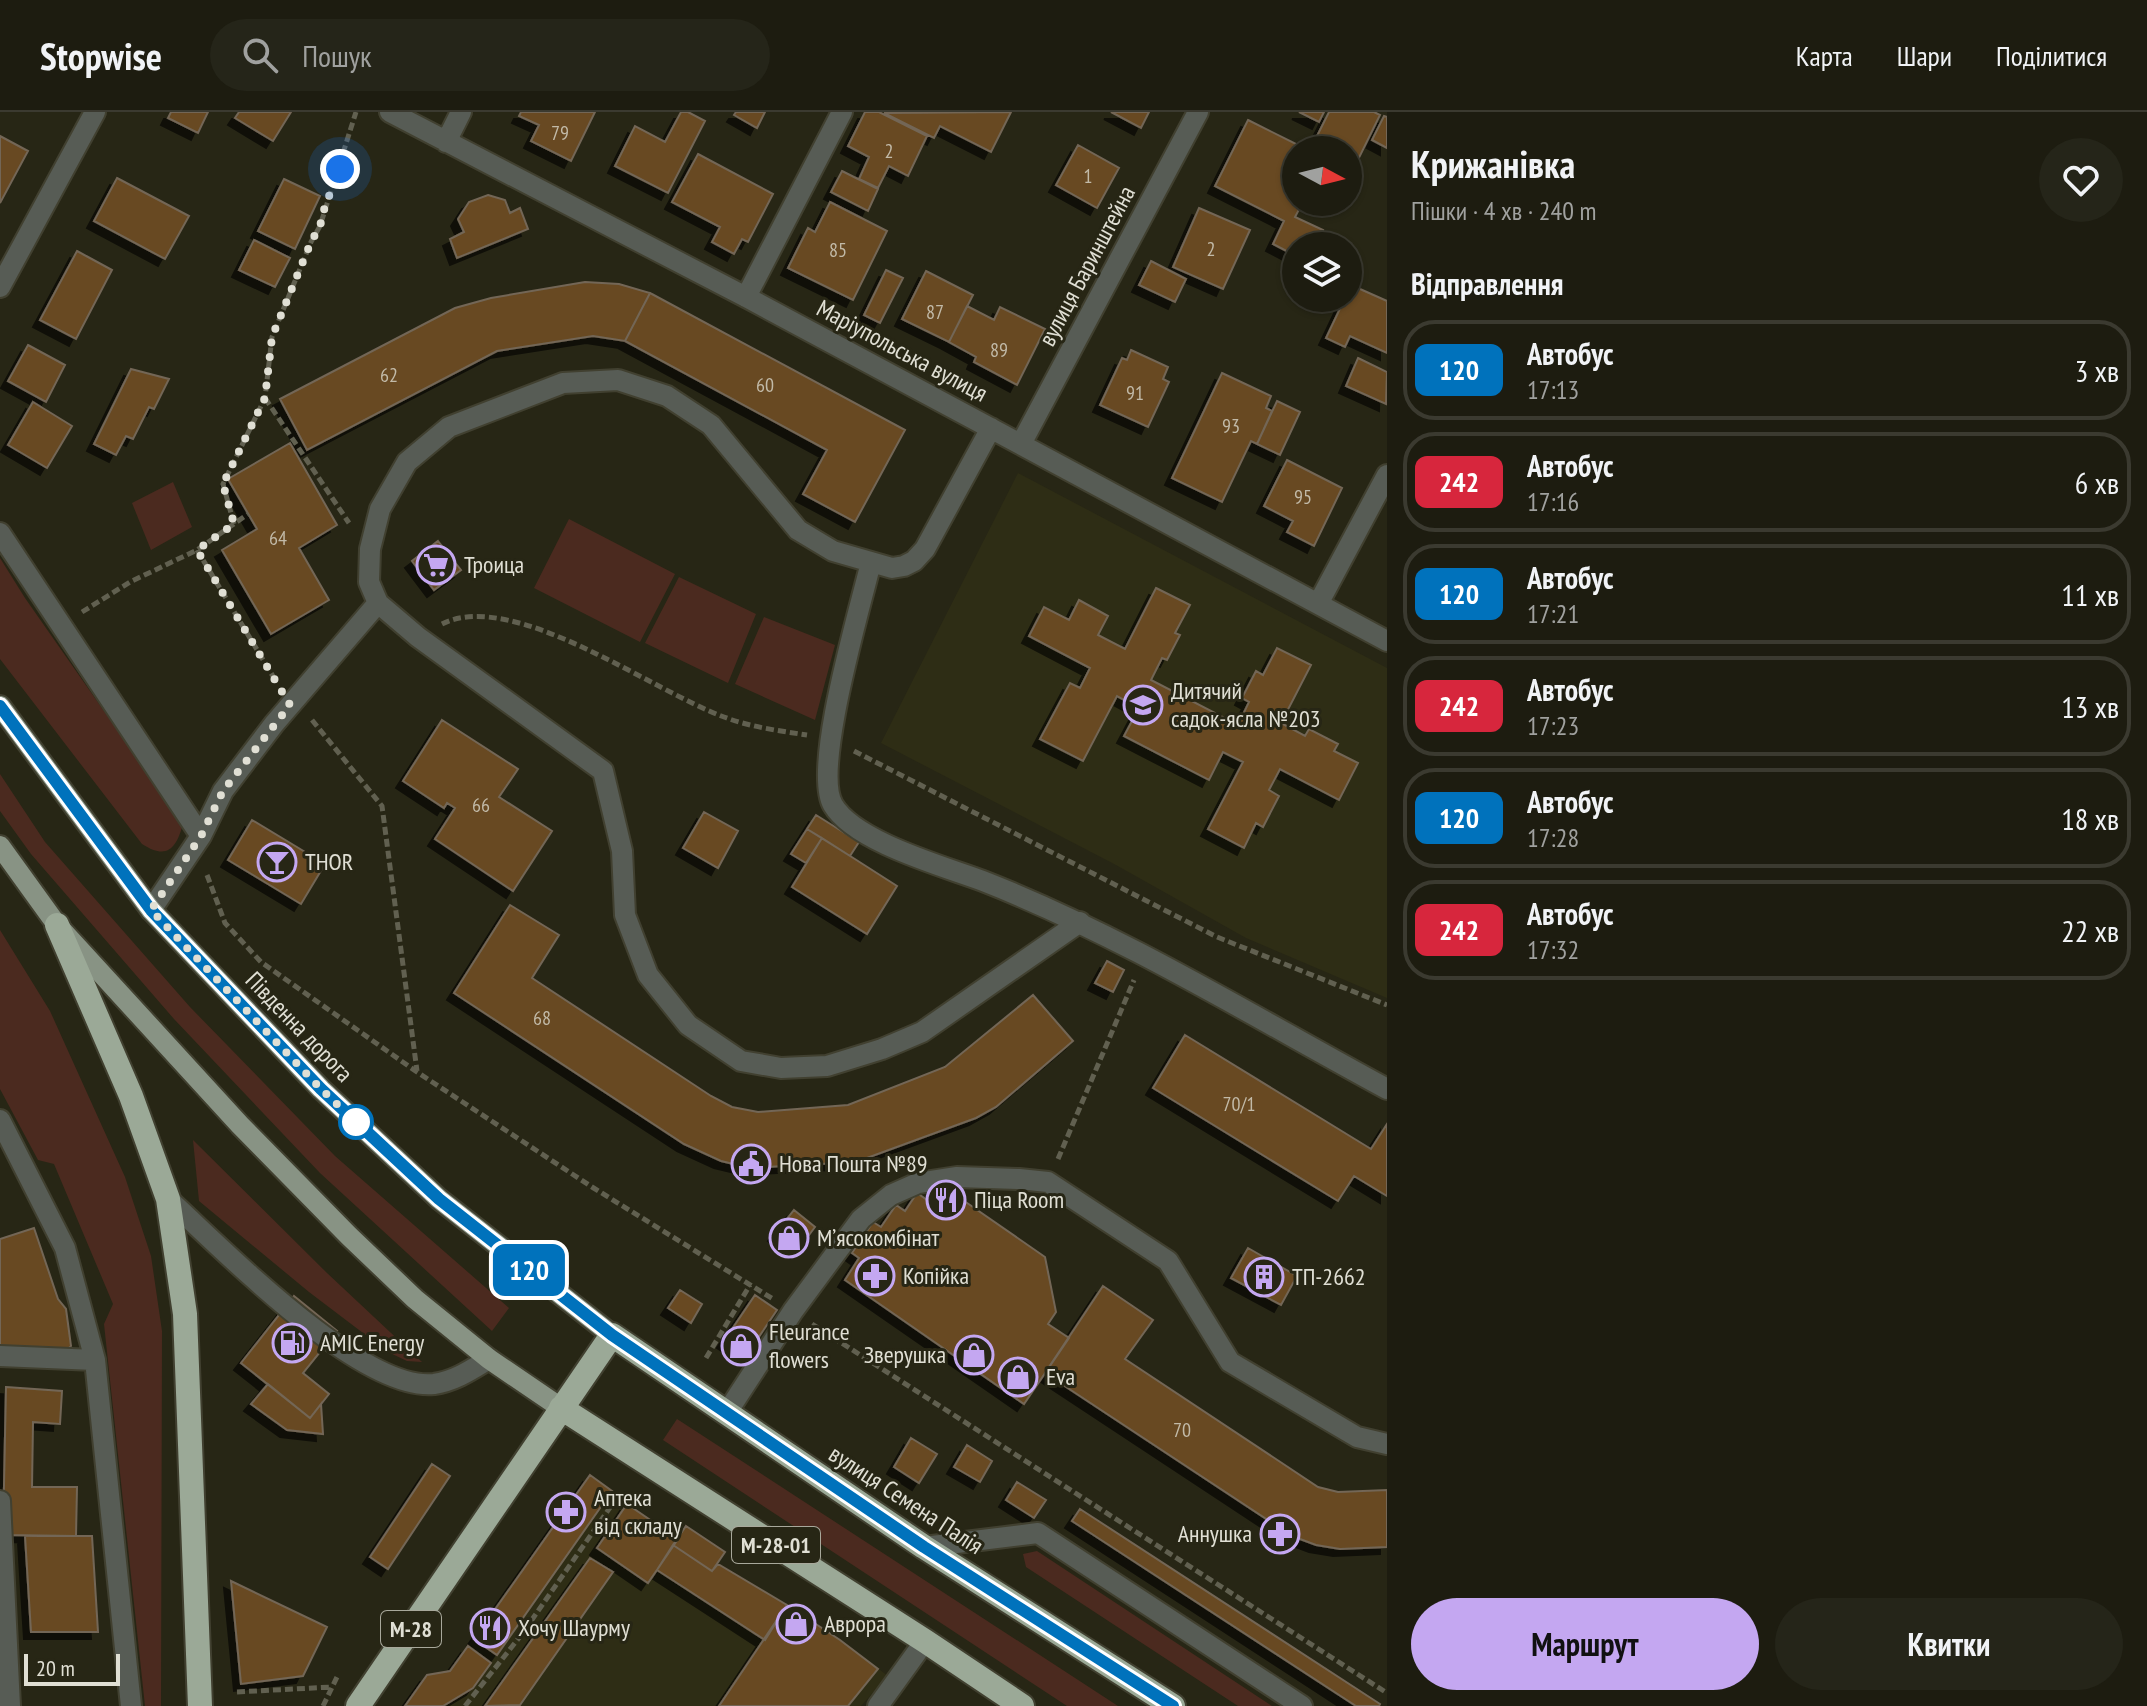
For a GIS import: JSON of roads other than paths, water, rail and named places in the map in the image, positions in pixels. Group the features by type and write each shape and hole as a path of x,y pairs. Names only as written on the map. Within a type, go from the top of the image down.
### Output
{"highway":[{"path":"57,925 131,1096 168,1199 185,1314 200,1706"},
{"name":"М-28","path":"358,1706 612,1335"},
{"name":"вулиця Семена Палія","path":"612,1335 924,1547 1173,1706"},
{"name":"М-28-01","path":"561,1408 1022,1706"}],"main road":[{"name":"Південна дорога","path":"0,706 151,910 321,1089 439,1199 612,1335"},
{"path":"0,846 57,925 240,1125 349,1236 415,1299 489,1359 561,1408"}],"street":[{"path":"0,287 95,112"},
{"name":"Маріупольська вулиця","path":"390,112 746,297 1387,641"},
{"path":"446,142 461,112"},
{"path":"746,297 842,112"},
{"name":"вулиця Баринштейна","path":"1021,444 1198,112"},
{"path":"991,428 925,549 914,561 892,568 833,551 798,530 711,425 667,396 618,380 563,383 449,427 407,462 380,509 370,558 369,582 378,603 418,637 603,771 622,851 625,915 648,975 688,1025 741,1061 781,1068 827,1066 882,1049 922,1032 1080,922"},
{"path":"1318,604 1387,475"},
{"path":"0,533 201,836"},
{"path":"871,562 829,738 826,778 833,805 849,823 900,851 983,881 1080,922 1387,1089"},
{"path":"151,910 201,836 223,791 292,702 378,603"},
{"path":"0,1120 65,1248 95,1360 131,1706"},
{"path":"726,1414 793,1311 861,1219 891,1195 918,1183 957,1177 1048,1182 1168,1261 1230,1362 1357,1437 1387,1444"},
{"path":"168,1199 279,1300 342,1350 385,1375 407,1382 433,1384 458,1378 489,1359"},
{"path":"0,1356 95,1360"},
{"path":"0,1501 10,1706"},
{"path":"924,1547 1038,1533 1302,1706"},
{"path":"878,1706 925,1641"}],"place":[{"name":"Троица","path":"436,565"},
{"name":"Дитячий садок-ясла №203","path":"1143,705"},
{"name":"THOR","path":"277,862"},
{"name":"Нова Пошта №89","path":"751,1164"},
{"name":"Піца Room","path":"946,1200"},
{"name":"Мʼясокомбінат","path":"789,1238"},
{"name":"Копійка","path":"875,1276"},
{"name":"ТП-2662","path":"1264,1277"},
{"name":"AMIC Energy","path":"292,1343"},
{"name":"Fleurance flowers","path":"741,1346"},
{"name":"Зверушка","path":"974,1355"},
{"name":"Eva","path":"1018,1377"},
{"name":"Аптека від складу","path":"566,1512"},
{"name":"Аннушка","path":"1280,1534"},
{"name":"Аврора","path":"796,1624"},
{"name":"Хочу Шаурму","path":"490,1628"}]}
